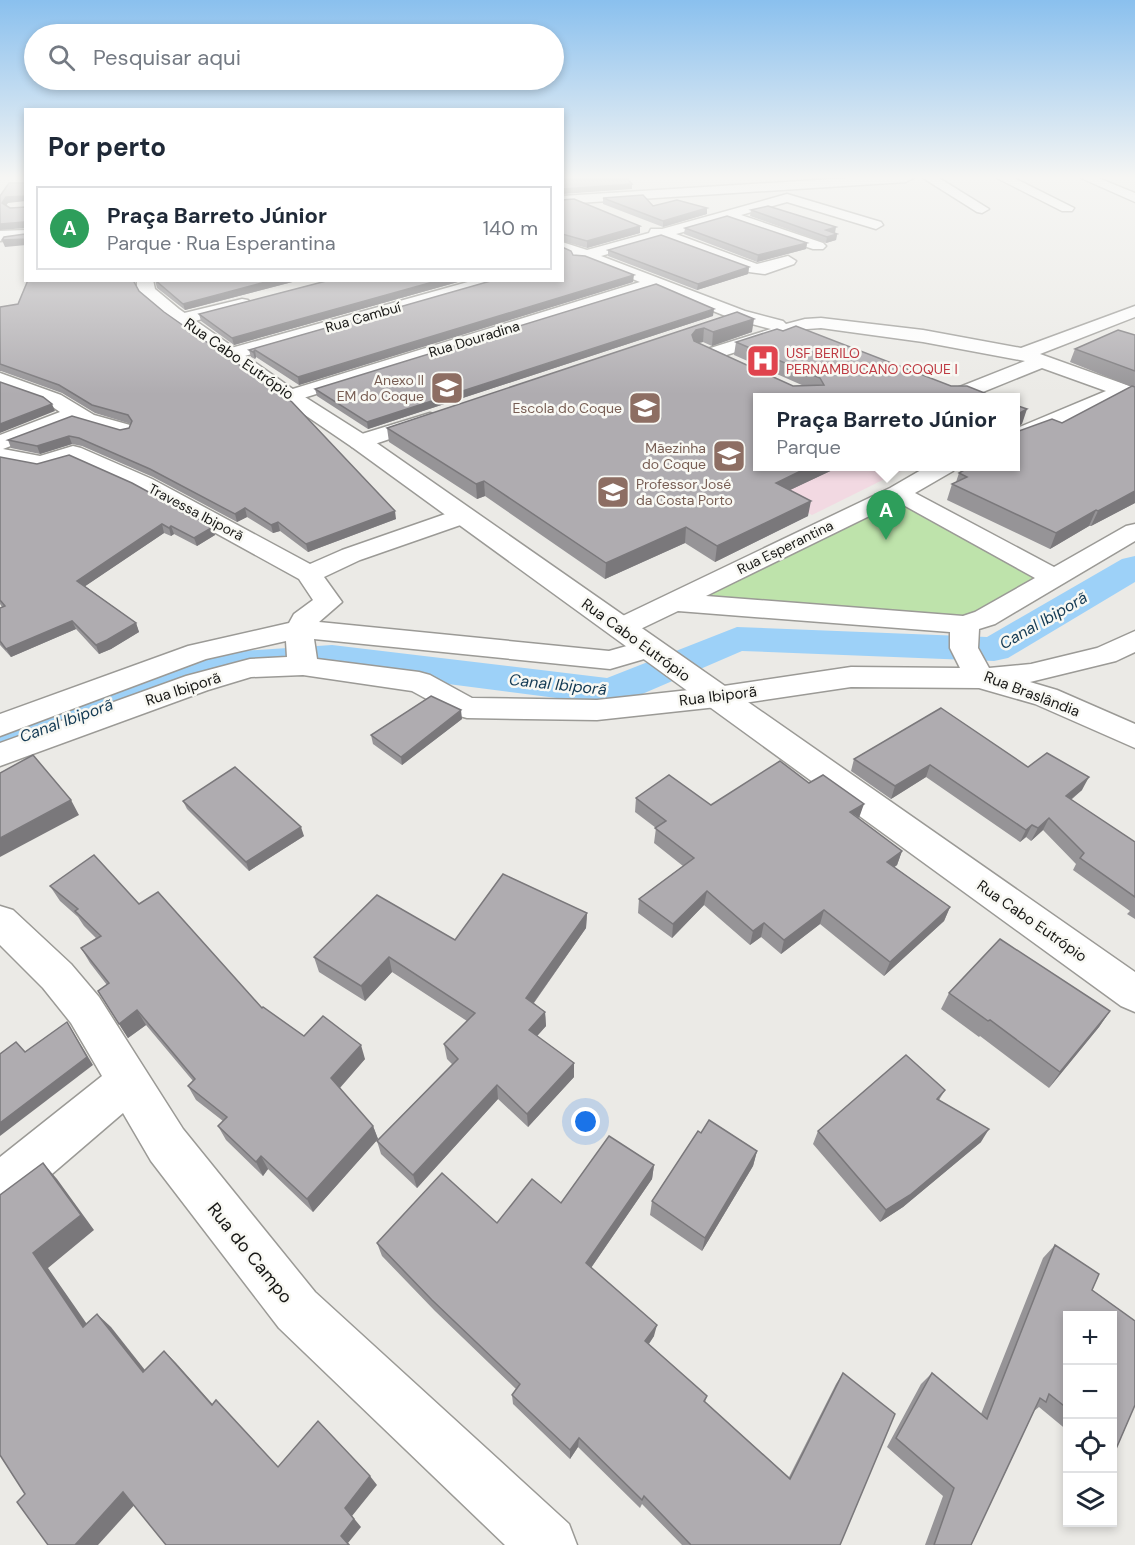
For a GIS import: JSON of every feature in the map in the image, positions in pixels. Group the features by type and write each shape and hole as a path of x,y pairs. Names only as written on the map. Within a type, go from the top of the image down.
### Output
{"street":[{"path":"573,250 739,315 798,326 860,327 1023,354 1130,393"},
{"path":"564,261 604,250"},
{"path":"704,250 755,269 765,269 788,261"},
{"name":"Rua Cabo Eutrópio","path":"147,282 145,287 149,293 182,319 290,396 360,442 1135,994"},
{"name":"Rua Cambuí","path":"231,354 488,282"},
{"name":"Rua Douradina","path":"290,396 658,282"},
{"path":"182,319 263,298"},
{"path":"1023,354 1135,311"},
{"path":"706,326 739,315"},
{"path":"711,354 798,326 822,341"},
{"path":"1089,328 1112,336"},
{"path":"692,346 741,367"},
{"path":"971,393 1042,361"},
{"path":"1,381 54,399 87,419 122,430"},
{"path":"938,386 956,393"},
{"path":"1020,435 1130,393"},
{"path":"360,442 450,412"},
{"path":"0,442 76,413"},
{"path":"1020,419 1041,428"},
{"name":"Travessa Ibiporã","path":"0,455 41,463 73,453 144,484 309,574 328,602 304,620 302,650"},
{"name":"Rua Esperantina","path":"673,602 898,493 936,471"},
{"path":"898,493 1052,578"},
{"path":"309,574 351,555 463,516"},
{"path":"620,628 673,602 964,624 985,618 1135,531"},
{"name":"Rua Braslândia","path":"964,624 964,648 980,678 1046,697 1135,737"},
{"name":"Rua Ibiporã","path":"0,755 197,683 302,650 419,682 467,708 597,710 851,677 980,678 1041,671 1106,655 1135,640"},
{"path":"0,724 198,652 302,650 610,660 648,649"},
{"name":"Rua do Campo","path":"0,921 57,976 85,1010 167,1145 297,1311 548,1545"},
{"path":"0,1187 129,1081"}],"shaded area":[{"name":"Mãezinha do Coque","path":"681,446 753,465 753,471 901,471 812,515"}],"green space":[{"path":"889,494 1061,586 973,620 687,596"}],"building":[{"path":"564,250 634,275 298,377 255,350 253,352 249,350 487,282 564,282"},
{"path":"608,250 703,250 749,267 698,284"},
{"path":"745,250 778,250 758,255"},
{"path":"27,282 134,282 139,291 164,312 292,402 395,511 306,544 278,522 271,525 245,508 235,514 150,469 79,438 69,436 37,446 8,440 72,416 120,430 129,428 132,421 128,415 92,405 59,385 0,364 0,307 18,304"},
{"path":"157,282 266,282 183,304"},
{"path":"322,282 433,282 232,338 199,314"},
{"path":"656,284 714,309 367,422 315,389"},
{"path":"737,312 754,319 713,332 704,328 696,330 692,335 694,341 793,386 824,385 820,378 736,342 777,329 783,331 796,326 951,386 967,386 984,393 753,393 753,471 801,471 776,483 811,501 717,546 686,527 606,563 484,481 476,484 387,428"},
{"path":"1118,330 1135,335 1135,371 1075,349"},
{"path":"0,382 43,397 52,404 0,424"},
{"path":"1132,386 1135,387 1135,491 1056,533 952,484 967,477 959,473 962,471 1020,471 1020,431 1052,419 1062,423"},
{"path":"69,455 132,483 213,527 194,538 162,524 77,581 136,623 96,645 72,621 6,649 0,641 0,608 5,606 0,600 0,457 37,464"},
{"path":"431,696 461,710 401,757 371,735"},
{"path":"941,708 1028,767 1047,753 1089,777 1066,796 1135,842 1135,897 1080,858 1084,853 1049,818 1038,828 1032,825 1026,830 930,765 895,786 854,759"},
{"path":"33,755 71,800 0,838 0,773"},
{"path":"780,761 809,783 823,775 864,804 850,812 902,851 887,862 950,907 890,962 824,910 784,940 764,923 753,931 707,891 673,924 639,899 694,858 655,828 666,821 636,798 669,775 711,805"},
{"path":"235,767 301,827 246,862 183,801"},
{"path":"94,855 139,904 158,892 262,1008 304,1036 323,1016 361,1045 331,1078 373,1126 307,1199 261,1156 256,1162 218,1126 227,1117 188,1086 195,1079 137,1010 119,1024 98,991 109,983 81,948 101,936 75,911 78,909 50,886"},
{"path":"503,874 587,913 526,998 545,1012 529,1030 574,1063 527,1114 497,1085 413,1175 377,1141 458,1059 444,1044 475,1013 389,957 361,986 314,957 377,895 455,940"},
{"path":"1000,939 1110,1011 1060,1072 949,993"},
{"path":"67,1022 87,1057 0,1123 0,1054 16,1042 25,1052"},
{"path":"906,1055 945,1090 937,1099 989,1129 910,1195 886,1210 818,1131"},
{"path":"709,1120 757,1151 705,1238 652,1201 698,1131 701,1133"},
{"path":"609,1136 654,1165 586,1263 657,1325 645,1341 707,1396 704,1401 790,1479 843,1373 895,1414 840,1545 691,1545 644,1496 642,1500 579,1438 570,1450 512,1395 520,1384 432,1300 377,1243 442,1173 497,1223 532,1179 561,1203"},
{"path":"43,1163 81,1215 33,1253 83,1327 97,1314 143,1372 164,1351 212,1405 216,1400 278,1467 318,1421 370,1476 345,1508 354,1519 341,1536 349,1545 166,1545 123,1492 75,1545 48,1545 17,1502 25,1494 0,1455 0,1195"},
{"path":"1055,1245 1099,1274 1092,1290 1135,1321 1135,1405 1117,1447 1117,1311 1063,1311 1063,1405 1049,1394 1046,1402 1040,1398 971,1545 934,1545 954,1488 896,1438 932,1373 987,1419"}],"waterway":[{"name":"Canal Ibiporã","path":"0,745 211,666 332,657 611,692 737,639 994,649 1135,567"}],"place":[{"name":"USF BERILO PERNAMBUCANO COQUE I","path":"763,361"},
{"name":"Anexo II EM do Coque","path":"447,388"},
{"name":"Escola do Coque","path":"645,408"},
{"name":"Mãezinha do Coque","path":"729,456"},
{"name":"Professor José da Costa Porto","path":"613,492"},
{"name":"Praça Barreto Júnior","path":"886,540"}]}
